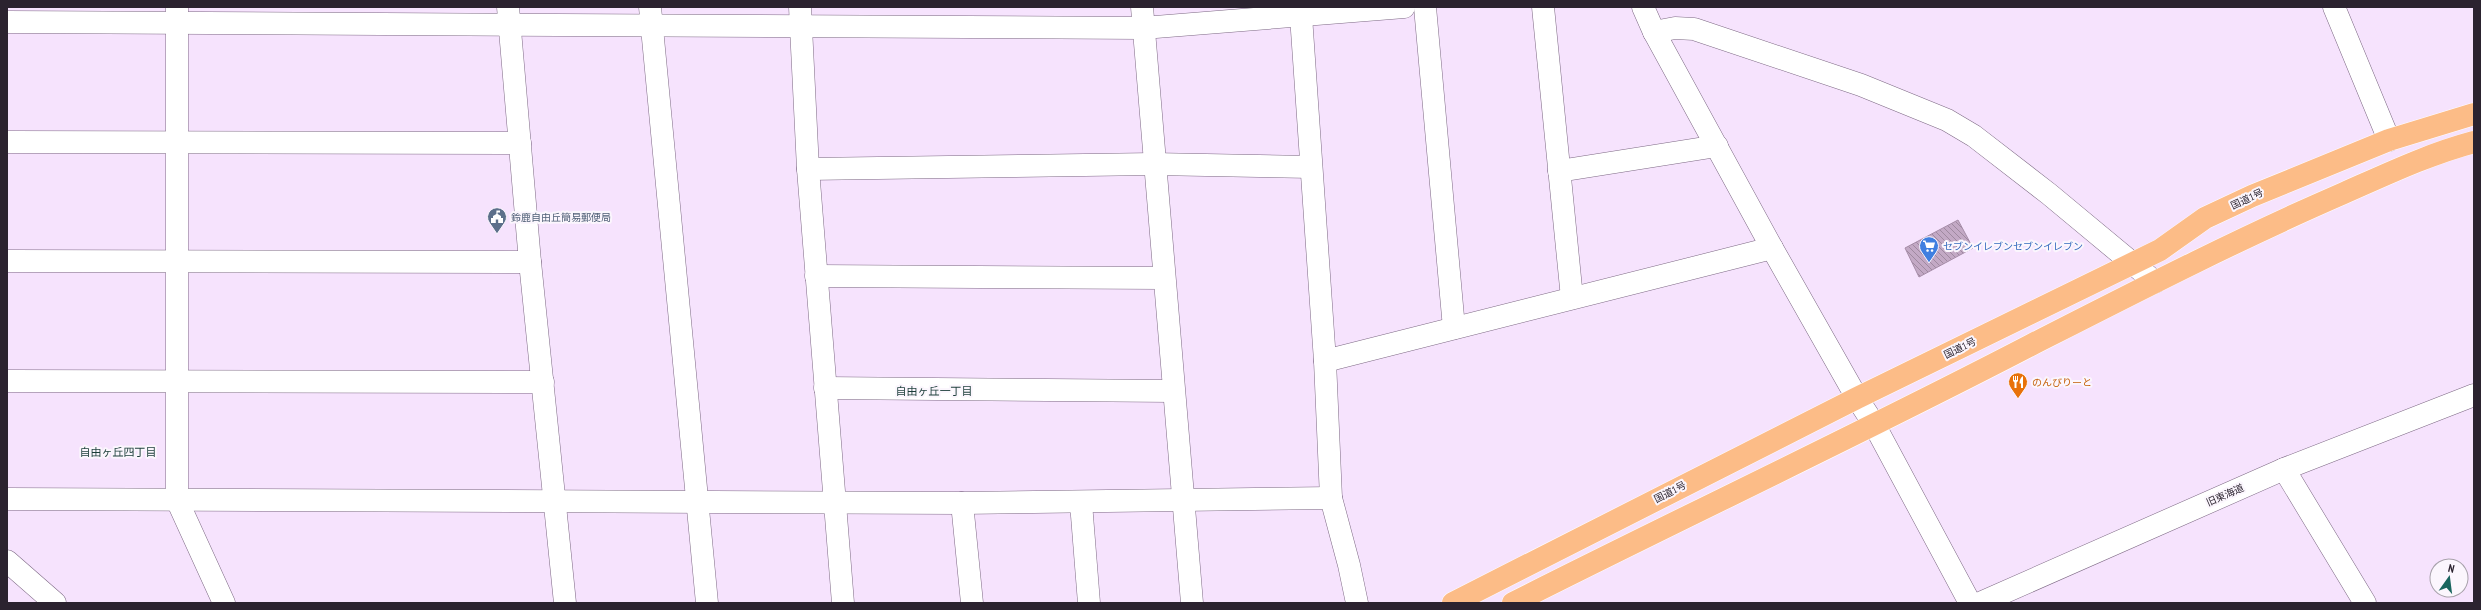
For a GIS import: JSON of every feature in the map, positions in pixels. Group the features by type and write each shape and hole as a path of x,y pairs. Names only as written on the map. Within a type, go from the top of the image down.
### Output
{"highway":[{"name":"国道1号","path":"1453,603 1857,398 2160,250 2205,218 2252,196 2389,140 2474,114"},
{"path":"1513,603 1679,519 1875,426 2155,282 2289,216 2403,166 2474,142"}],"street":[{"path":"1142,7 1153,164 1192,603"},
{"path":"7,22 177,15 801,17 1143,28 1404,7"},
{"path":"1425,7 1454,328"},
{"path":"1543,7 1572,298"},
{"path":"1643,7 1654,32 1772,248 1857,398 1875,426 1970,603"},
{"path":"2334,7 2389,140"},
{"path":"177,15 177,500 224,603"},
{"path":"1301,16 1324,361 1331,498 1349,565 1356,603"},
{"path":"508,17 530,262 556,503 565,603"},
{"path":"651,17 707,603"},
{"path":"801,17 808,169 843,603"},
{"path":"1654,32 1675,28 1694,29 1861,85 1947,120 1974,136 2049,194 2155,282"},
{"path":"7,142 520,143"},
{"path":"1559,171 1717,146"},
{"path":"808,169 1153,164 1311,166"},
{"path":"1324,361 1772,248"},
{"path":"7,261 530,262"},
{"path":"816,276 1163,278"},
{"path":"7,381 543,382"},
{"path":"825,388 1173,391"},
{"name":"旧東海道","path":"1980,603 2284,469 2474,395"},
{"path":"2284,469 2365,603"},
{"path":"7,499 556,503 962,503 1331,498"},
{"path":"1081,502 1089,603"},
{"path":"962,503 972,603"},
{"path":"7,561 55,603"}],"building":[{"name":"セブンイレブンセブンイレブン","path":"1958,220 1973,248 1919,277 1905,248"}],"place":[{"name":"鈴鹿自由丘簡易郵便局","path":"497,234"},
{"name":"セブンイレブンセブンイレブン","path":"1929,263"},
{"name":"のんびりーと","path":"2018,399"}],"district":[{"name":"自由ヶ丘一丁目","path":"934,391"},
{"name":"自由ヶ丘四丁目","path":"118,452"}]}
